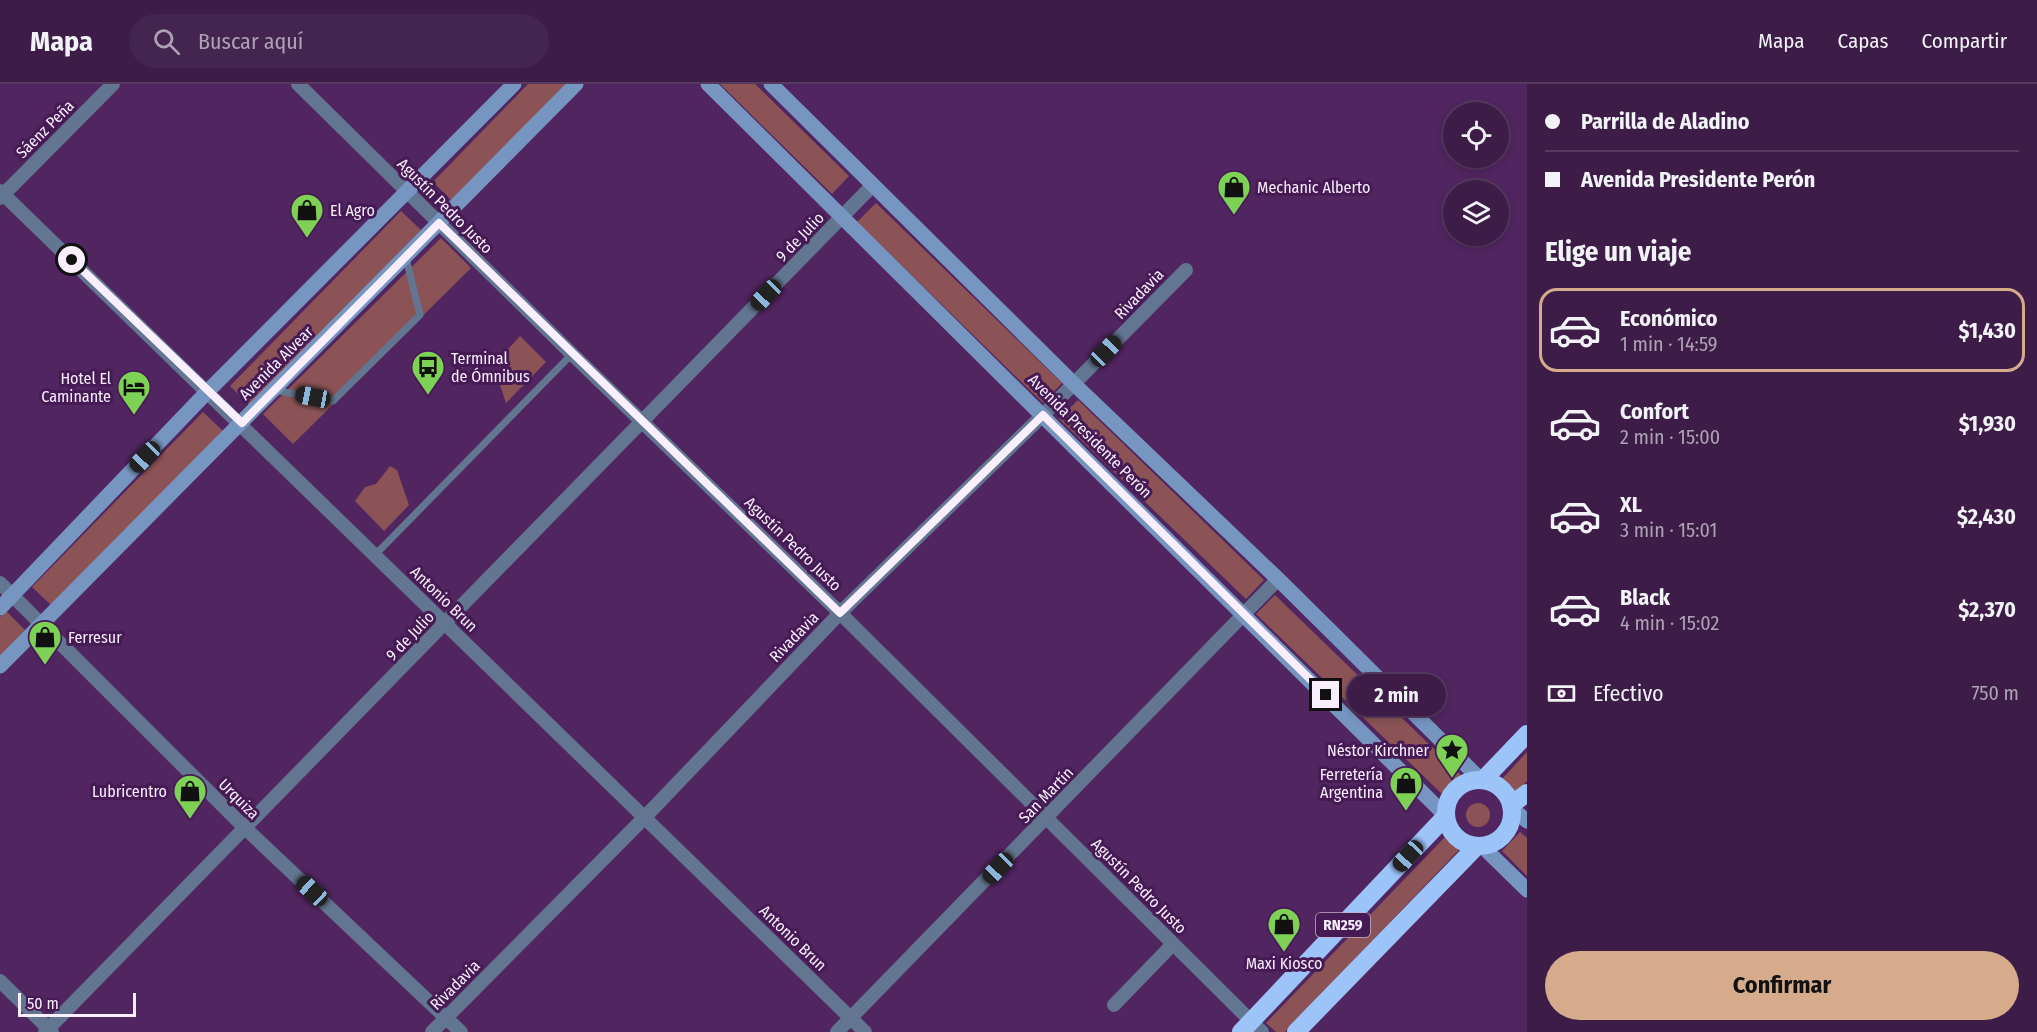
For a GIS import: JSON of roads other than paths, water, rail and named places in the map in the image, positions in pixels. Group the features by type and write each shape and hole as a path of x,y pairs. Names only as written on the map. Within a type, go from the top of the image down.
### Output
{"highway":[{"name":"RN259","path":"1251,1029 1445,816 1447,801 1452,792 1460,784 1482,779 1527,734"},
{"path":"1482,779 1502,788 1512,807 1527,793"},
{"name":"RN259","path":"1296,1032 1479,846 1499,840 1507,831 1512,807"},
{"path":"1445,816 1450,831 1457,839 1479,846"}],"main road":[{"name":"Avenida Alvear","path":"0,608 208,391 514,84"},
{"name":"Avenida Alvear","path":"0,666 576,84"},
{"name":"Avenida Presidente Perón","path":"708,84 841,218 1245,614 1445,816"},
{"name":"Avenida Presidente Perón","path":"771,84 1074,384 1482,779"},
{"path":"1512,807 1527,821"},
{"path":"1479,846 1527,890"}],"street":[{"name":"Sáenz Peña","path":"1,194 113,84"},
{"name":"Agustín Pedro Justo","path":"298,84 1047,818 1173,944 1251,1029"},
{"name":"9 de Julio","path":"48,1031 873,185"},
{"name":"Antonio Brun","path":"1,194 242,423 445,624 866,1032"},
{"name":"Rivadavia","path":"432,1032 645,817 840,613 1043,415 1186,270"},
{"name":"San Martín","path":"837,1032 1278,579"},
{"name":"Urquiza","path":"0,583 245,828 461,1032"},
{"path":"1114,1005 1173,944"},
{"path":"0,981 48,1031"}],"lane":[{"path":"274,390 333,401 420,315 406,256"},
{"path":"375,555 572,354"}],"place":[{"name":"Mechanic Alberto","path":"1234,216"},
{"name":"El Agro","path":"307,239"},
{"name":"Terminal de Ómnibus","path":"428,396"},
{"name":"Hotel El Caminante","path":"134,416"},
{"name":"Ferresur","path":"45,666"},
{"name":"Néstor Kirchner","path":"1452,779"},
{"name":"Ferretería Argentina","path":"1406,812"},
{"name":"Lubricentro","path":"190,820"},
{"name":"Maxi Kiosco","path":"1284,953"}]}
